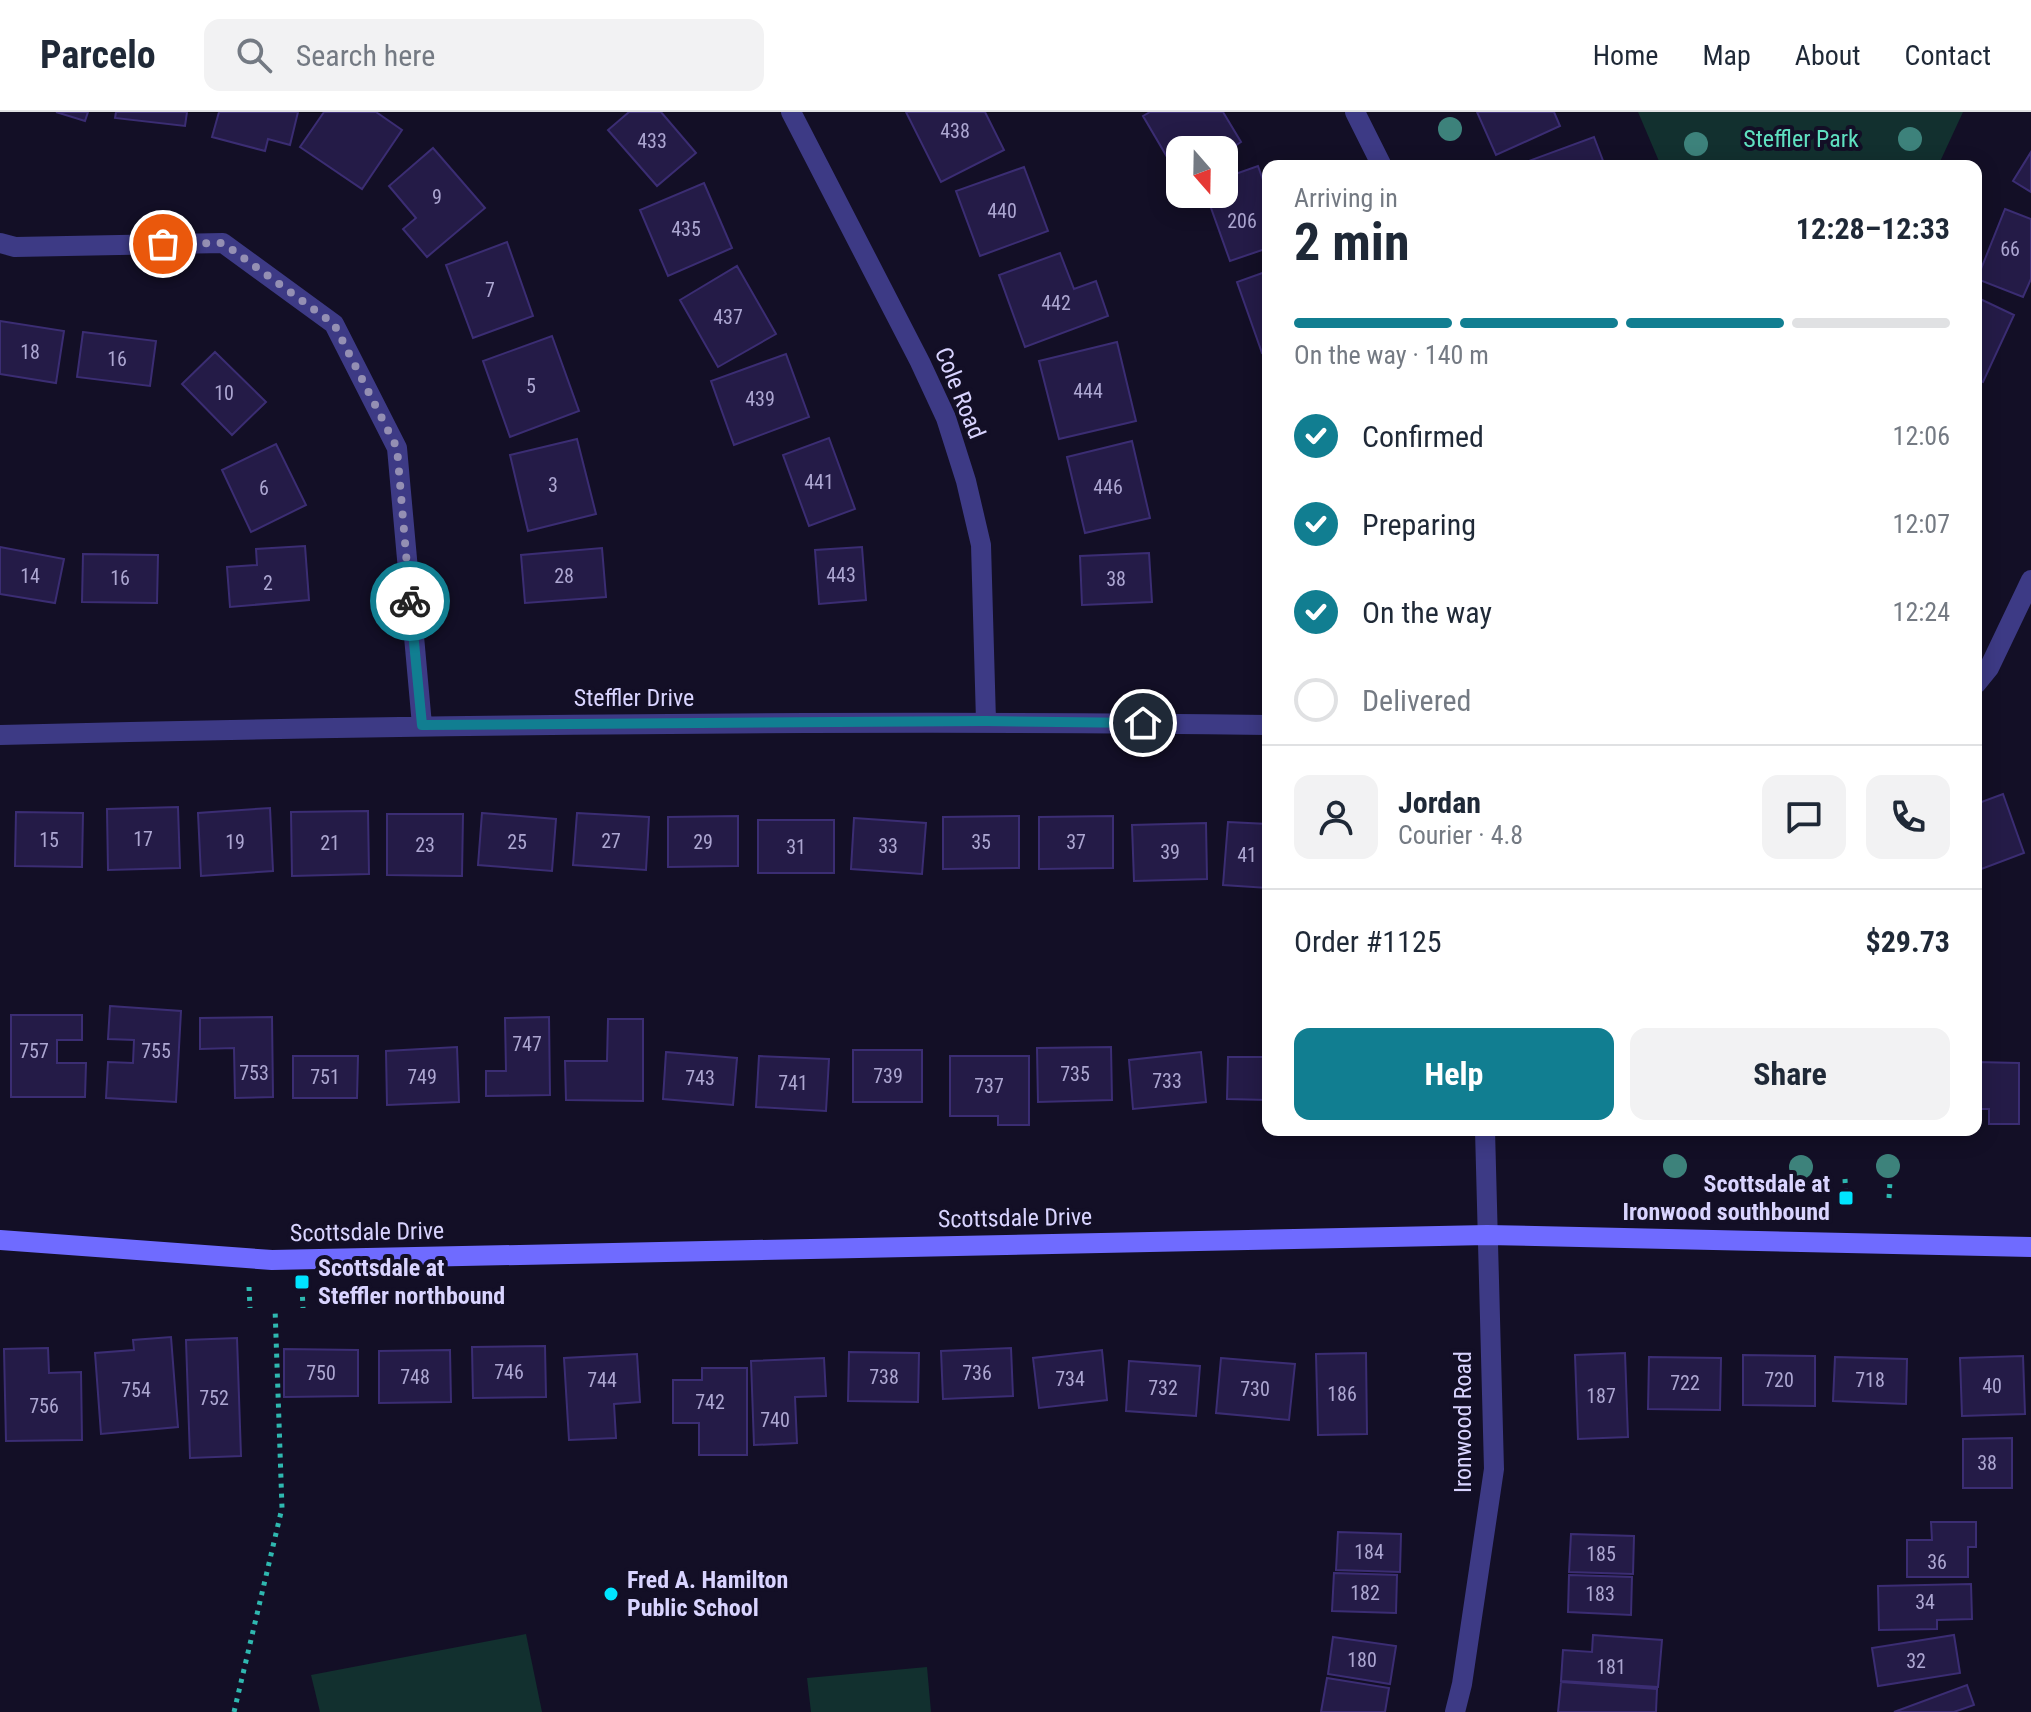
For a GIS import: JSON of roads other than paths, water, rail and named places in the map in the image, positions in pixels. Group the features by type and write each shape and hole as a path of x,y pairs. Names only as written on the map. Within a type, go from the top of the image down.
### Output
{"street":[{"name":"Cole Road","path":"791,112 946,418 966,481 981,545 986,721"},
{"path":"1355,112 1379,160"},
{"path":"0,243 15,247 223,243 334,324 397,448 422,725"},
{"path":"1982,677 2031,580"},
{"name":"Steffler Drive","path":"0,735 422,725 986,721 1262,725"},
{"name":"Ironwood Road","path":"1455,1712 1462,1684 1494,1469 1485,1136"},
{"name":"Scottsdale Drive","path":"0,1240 272,1260 1487,1235 2031,1247"}],"place":[{"name":"Scottsdale at Ironwood southbound","path":"1846,1198"},
{"name":"Scottsdale at Steffler northbound","path":"302,1282"},
{"name":"Fred A. Hamilton Public School","path":"611,1594"}],"park label":[{"name":"Steffler Park","path":"1801,139"}]}
